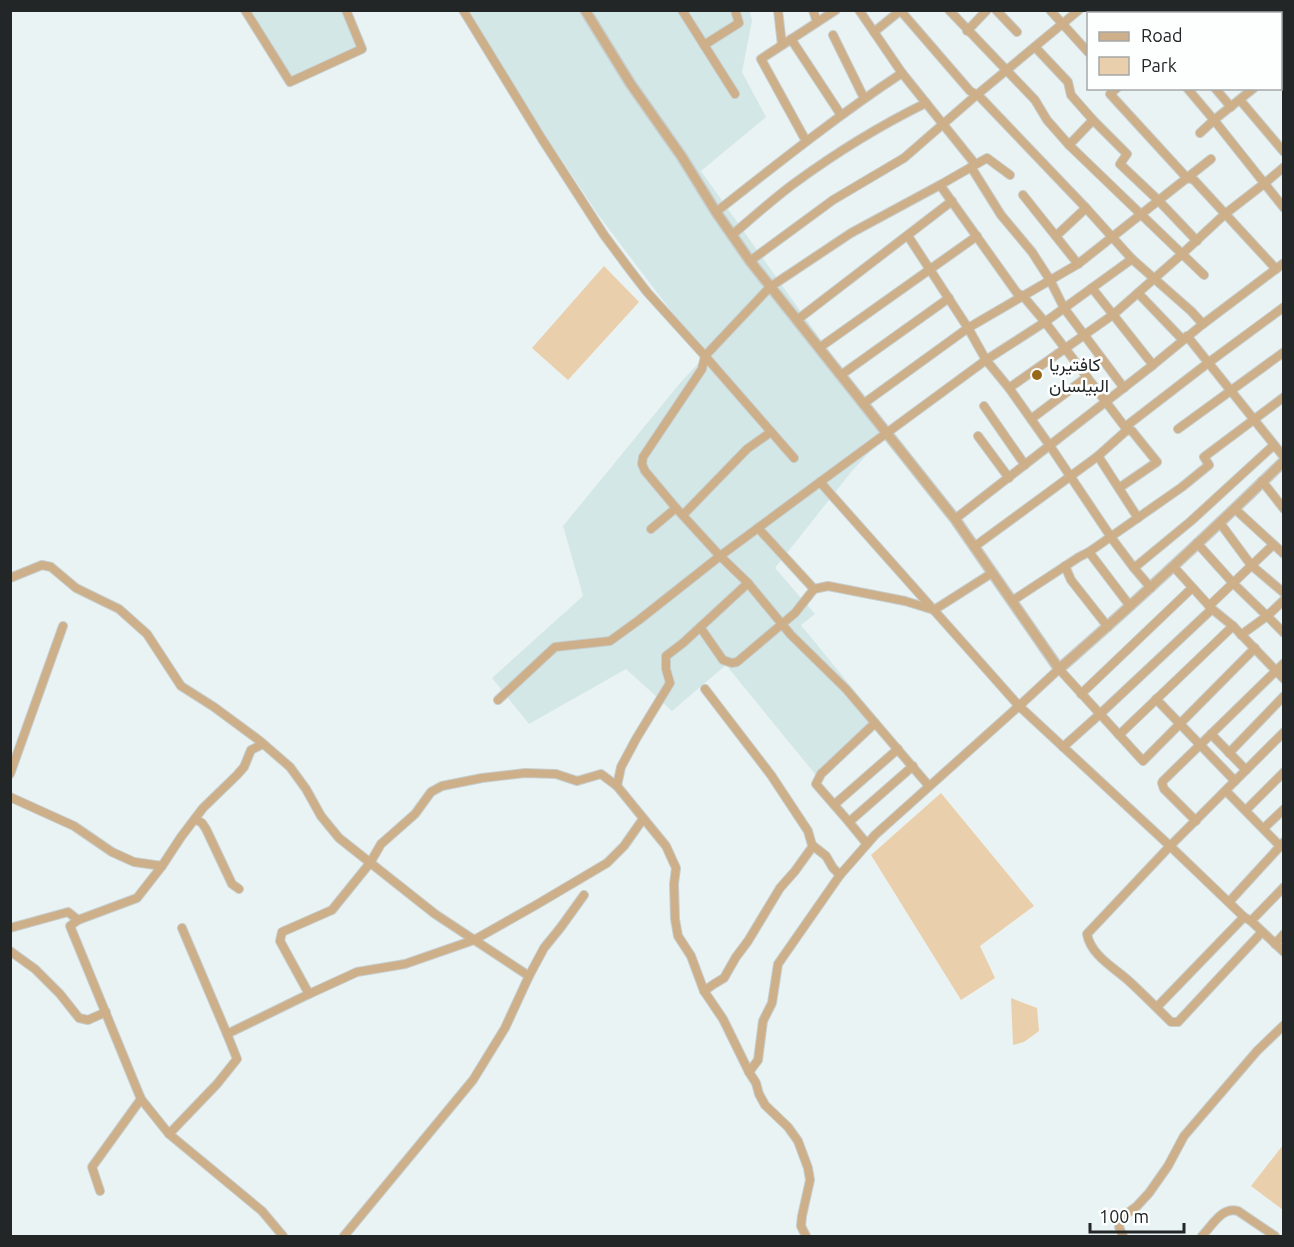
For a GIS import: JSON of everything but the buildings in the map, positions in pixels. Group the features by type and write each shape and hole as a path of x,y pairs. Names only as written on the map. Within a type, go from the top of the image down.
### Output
{"street":[{"path":"245,10 290,82 362,49 346,10"},
{"path":"463,10 604,235 647,292 794,458"},
{"path":"585,10 630,83 750,261 955,519 1059,669 1143,761 1255,648"},
{"path":"682,10 735,94"},
{"path":"704,45 739,23 735,10"},
{"path":"778,10 782,45"},
{"path":"813,10 817,22"},
{"path":"806,141 760,59 836,10"},
{"path":"859,10 902,73 973,165 1001,215 1032,252 1064,308 1124,388"},
{"path":"949,10 1035,100 1047,120 1069,145 1204,275"},
{"path":"967,31 987,10"},
{"path":"996,10 1017,32"},
{"path":"1050,10 1087,50"},
{"path":"750,261 833,200 904,158 1079,10"},
{"path":"874,32 900,11 970,91 977,95 1086,207 1132,259 1203,324"},
{"path":"833,35 864,98"},
{"path":"791,39 841,116"},
{"path":"1035,47 1068,82 1071,94 1093,120 1127,154 1119,164 1197,241"},
{"path":"1282,68 1284,74"},
{"path":"716,212 806,141 902,73"},
{"path":"1115,90 1110,94 1187,178 1194,180 1276,269"},
{"path":"1189,90 1284,208"},
{"path":"1217,90 1231,107"},
{"path":"1200,133 1252,90"},
{"path":"1240,100 1284,152"},
{"path":"732,235 792,185 835,155 897,117 926,103"},
{"path":"1069,145 1093,120"},
{"path":"929,786 846,689 791,635 748,583 676,508 648,476 642,464 643,458 702,369 705,356 770,287 850,233 987,158 1010,175"},
{"path":"863,404 969,328 1078,264 1212,159"},
{"path":"1009,388 1114,314 1226,214 1284,167"},
{"path":"940,185 1017,293 1023,296 1045,322 1126,428 1132,431 1157,462 1119,488"},
{"path":"1023,195 1078,264"},
{"path":"797,320 952,201"},
{"path":"1056,237 1086,207"},
{"path":"908,236 969,328 986,360 1009,388 1111,536 1151,588"},
{"path":"819,348 977,236"},
{"path":"498,700 555,647 610,641 886,433 986,360 1045,322 1132,259"},
{"path":"955,519 1284,263"},
{"path":"1092,288 1153,365"},
{"path":"749,1072 758,1060 763,1021 771,1003 778,964 840,875 867,844 1151,588 1284,459 1208,363 1138,293"},
{"path":"841,375 949,298"},
{"path":"974,547 1098,456 1126,428 1284,307"},
{"path":"1178,429 1284,352"},
{"path":"1031,419 1087,377"},
{"path":"1012,601 1089,552 1182,487 1209,465 1203,457 1284,397"},
{"path":"984,406 1025,465"},
{"path":"683,515 747,449 771,432"},
{"path":"978,436 1009,478"},
{"path":"1134,568 1191,521 1274,445"},
{"path":"1098,456 1138,518"},
{"path":"1262,481 1284,509"},
{"path":"820,482 1019,706 1284,952"},
{"path":"651,529 676,508"},
{"path":"1235,509 1284,554"},
{"path":"1220,523 1251,565 1284,593"},
{"path":"758,528 814,589"},
{"path":"1197,543 1233,583 1284,633"},
{"path":"1063,747 1211,607 1273,544"},
{"path":"1089,552 1130,606"},
{"path":"10,578 42,565 51,567 76,588 119,609 147,634 181,686 214,707 290,767 321,816 339,838 435,914 529,976"},
{"path":"1065,566 1071,580 1108,627"},
{"path":"1173,566 1192,588 1233,626 1284,679"},
{"path":"700,627 723,660 732,663 737,662 795,613 814,589 828,586 905,601 934,610 992,573"},
{"path":"617,786 621,767 670,682 666,669 666,656 748,583"},
{"path":"1081,694 1192,588"},
{"path":"1241,635 1284,600"},
{"path":"10,774 63,626"},
{"path":"1119,735 1233,626"},
{"path":"1196,821 1164,789 1163,781 1275,669 1284,663"},
{"path":"705,689 771,775 808,831 813,846 826,856 840,875"},
{"path":"1229,753 1284,696"},
{"path":"1156,699 1235,781"},
{"path":"867,844 816,784 822,774 875,723"},
{"path":"1262,932 1178,1022 1171,1022 1129,980 1096,952 1088,942 1086,934 1284,732"},
{"path":"1210,734 1246,770"},
{"path":"263,744 251,750 244,767 203,808 137,898 78,920 70,926 141,1099 169,1134 262,1211 283,1236"},
{"path":"834,804 898,749"},
{"path":"849,822 913,766"},
{"path":"1246,810 1284,772"},
{"path":"309,994 280,941 282,932 332,910 370,863 381,844 415,814 431,792 442,786 525,773 556,774 577,781 602,774 617,786 666,846 676,868 675,919 678,936 691,956 704,991 723,1019 765,1105 793,1134 806,1159 810,1180 801,1226 806,1236"},
{"path":"1226,791 1282,844 1229,902"},
{"path":"10,797 74,826 112,852 134,862 162,866"},
{"path":"1264,828 1284,808"},
{"path":"195,819 206,829 232,884 239,889"},
{"path":"227,1035 357,972 405,964 474,940 607,863 624,846 643,819"},
{"path":"704,991 724,978 780,888 813,846"},
{"path":"1157,1007 1247,919 1284,887"},
{"path":"344,1236 473,1080 505,1028 544,948 584,895"},
{"path":"10,928 68,912 78,920"},
{"path":"169,1134 217,1084 237,1059 182,928"},
{"path":"1275,944 1284,934"},
{"path":"10,951 35,969 60,994 79,1018 88,1020 106,1012"},
{"path":"1123,1236 1119,1227 1121,1218 1149,1193 1168,1166 1184,1136 1257,1051 1284,1025"},
{"path":"100,1191 92,1167 141,1099"},
{"path":"1202,1236 1224,1212 1233,1209 1275,1236"}],"shaded area":[{"path":"241,11 346,11 362,49 290,83"},
{"path":"463,11 750,11 752,21 742,72 766,117 701,171 887,433 852,471 775,568 815,614 801,625 880,722 819,779 726,665 672,711 626,669 529,724 492,678 583,596 563,526 680,383 705,356 599,216"}],"green space":[{"path":"604,266 639,302 568,380 532,348"},
{"path":"941,793 1034,906 980,946 995,978 961,1000 871,855"},
{"path":"1011,998 1037,1008 1039,1031 1024,1042 1013,1045"},
{"path":"1283,1145 1283,1210 1251,1186"}],"place":[{"name":"كافتيريا البيلسان","path":"1037,375"}]}
